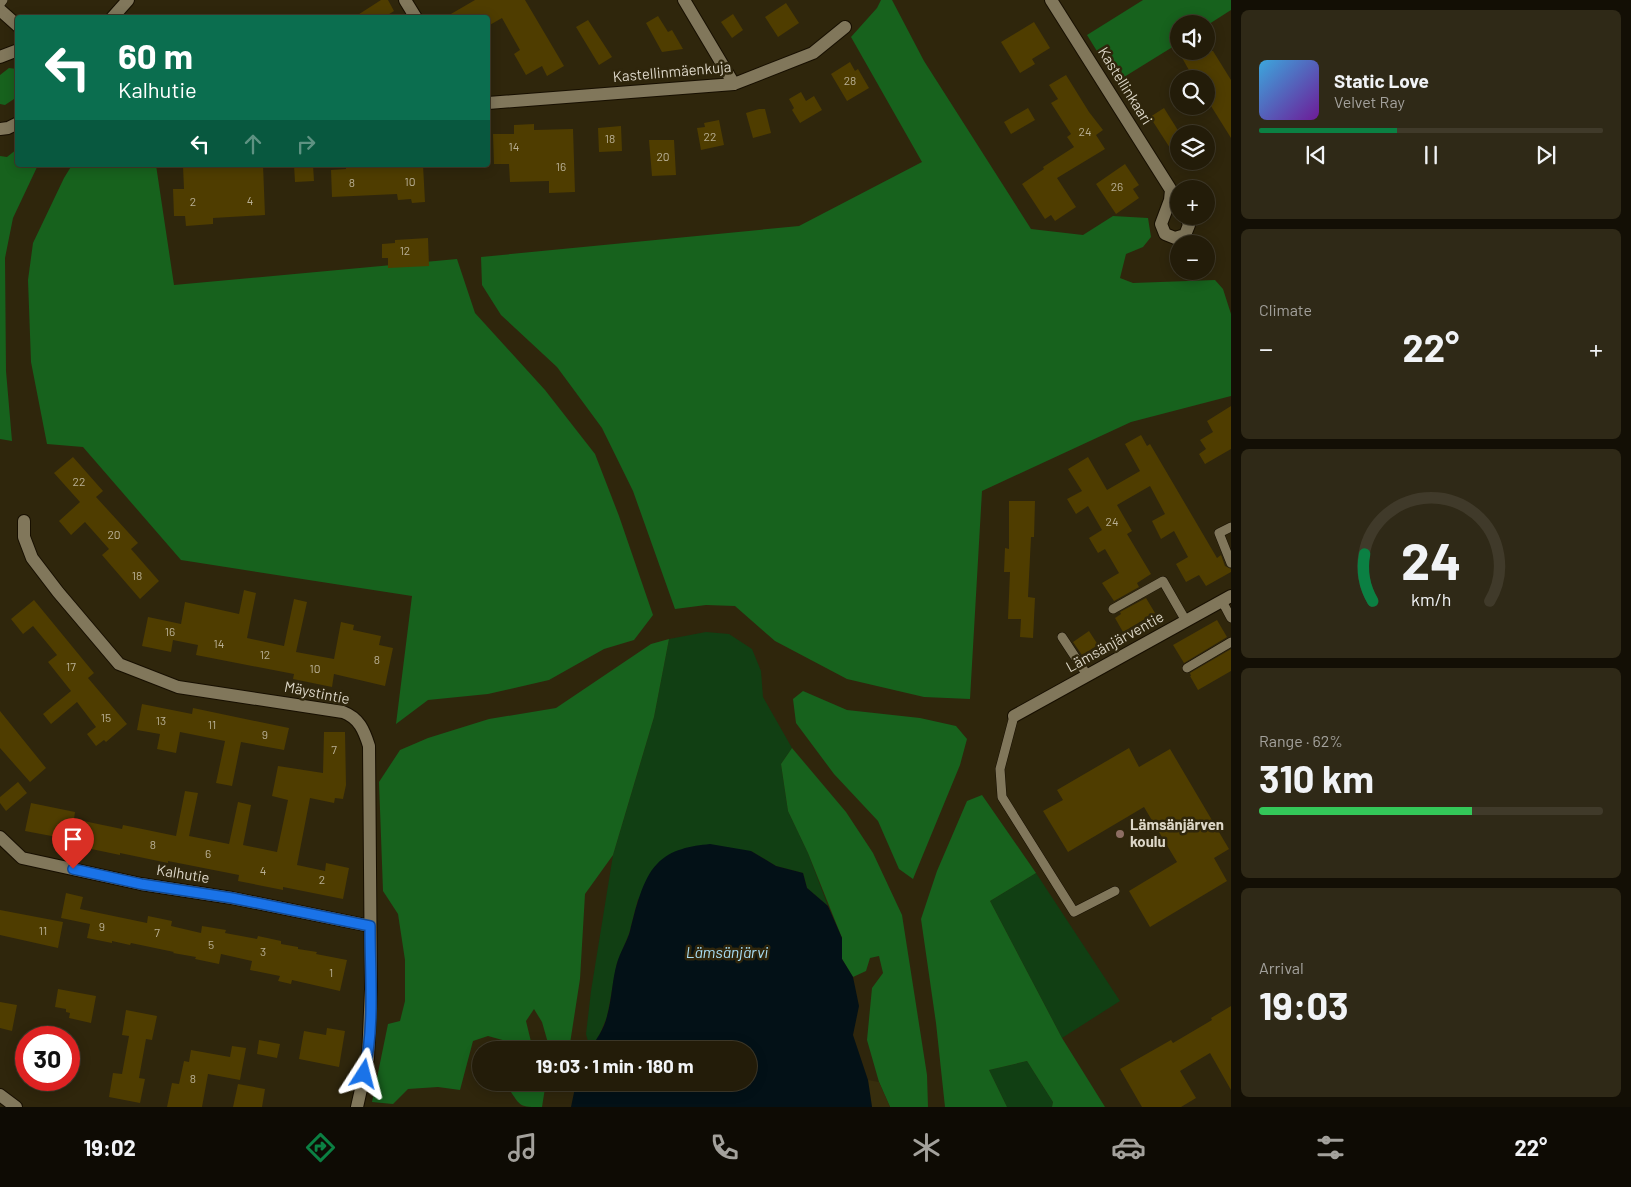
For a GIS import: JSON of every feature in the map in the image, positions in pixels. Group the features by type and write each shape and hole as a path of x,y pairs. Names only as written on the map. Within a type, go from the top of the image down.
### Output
{"street":[{"path":"115,15 128,0"},
{"path":"405,0 414,15"},
{"path":"684,0 734,84"},
{"name":"Kastellinkaari","path":"1051,0 1170,188"},
{"path":"0,10 15,23"},
{"name":"Kastellinmäenkuja","path":"490,103 734,84 813,53 845,27"},
{"path":"0,57 15,51"},
{"path":"0,129 15,124"},
{"path":"1170,200 1161,224 1165,234 1175,238 1184,235 1189,225"},
{"name":"Mäystintie","path":"24,521 24,537 32,558 119,664 178,687 342,712 358,720 365,732 369,746 372,989 368,1058 357,1107"},
{"name":"Lämsänjärventie","path":"1014,716 1226,599"},
{"name":"Kalhutie","path":"0,837 22,858 141,884 232,898 370,926"},
{"path":"0,1095 16,1107"}],"lane":[{"path":"0,4 3,0"},
{"path":"1231,527 1219,533 1231,563"},
{"path":"1113,609 1163,582 1186,621"},
{"path":"1226,599 1231,618"},
{"path":"1062,637 1087,676"},
{"path":"1187,668 1231,642"},
{"path":"1014,716 1000,769 1002,798 1074,912 1114,891"}],"green space":[{"path":"881,0 892,0 924,61 1031,229 1083,235 1113,216 1148,218 1151,237 1143,247 1126,254 1120,278 1133,283 1215,280 1223,289 1231,314 1231,396 1131,422 982,491 970,699 924,697 847,679 775,641 735,606 706,605 675,609 633,491 602,428 557,367 501,315 482,285 481,257 799,226 922,162 851,37 877,8"},
{"path":"1143,0 1231,0 1231,10 1215,20 1215,15 1170,15 1170,49 1116,82 1087,35"},
{"path":"9,68 15,69 15,98 5,105 0,104 0,75"},
{"path":"15,151 15,167 37,167 13,218 5,258 6,371 12,441 0,439 0,156 7,157"},
{"path":"71,167 156,167 174,285 457,259 475,313 545,390 595,454 619,516 653,615 634,640 604,649 549,680 488,694 428,700 396,724 412,596 181,560 83,447 47,444 31,362 28,280 33,243"},
{"path":"706,632 729,634 752,649 761,671 763,697 792,748 781,764 788,811 808,853 828,906 807,888 803,873 776,866 751,851 638,899 629,934 617,963 607,1017 596,1041 588,1041 586,1034 591,991 613,855 654,717 669,639"},
{"path":"669,639 654,717 613,855 585,894 580,979 570,1041 547,1041 542,1022 534,1009 526,1021 531,1041 506,1041 488,1036 472,1041 460,1090 438,1087 408,1089 393,1104 372,1102 388,1024 400,1021 405,1001 405,960 398,914 383,891 379,782 400,750 428,738 489,719 556,708 651,644"},
{"path":"803,691 847,710 920,718 956,726 967,739 960,765 913,879 899,869 878,821 834,774 796,723 793,699"},
{"path":"792,748 846,812 873,853 902,915 927,1075 928,1107 890,1107 879,1082 867,1040 872,988 883,973 879,956 870,958 866,971 853,977 842,959 842,938 808,853 788,811 781,764"},
{"path":"982,795 1036,873 990,901 1062,1038 1105,1107 1052,1107 1053,1102 1027,1061 989,1070 1007,1107 945,1107 936,1023 921,919 937,871 967,801"},
{"path":"1036,873 1120,1001 1062,1038 990,901"},
{"path":"1027,1061 1053,1102 1052,1107 1007,1107 989,1070"},
{"path":"510,1091 545,1091 542,1107 521,1105"}],"sand":[{"path":"868,1080 879,1082 890,1107 872,1107"}],"water":[{"name":"Lämsänjärvi","path":"710,844 751,851 776,866 803,873 807,888 828,906 842,938 842,959 853,977 859,1006 853,1035 868,1080 872,1107 571,1107 574,1091 757,1091 757,1041 595,1041 606,1021 617,963 629,935 647,878 663,859 689,847"}],"building":[{"path":"381,0 388,0 394,11 388,15 358,15"},
{"path":"475,0 525,0 564,66 547,76 542,66 526,75 514,54 520,50 502,18 490,25 490,15 449,15"},
{"path":"786,3 799,23 778,37 765,17"},
{"path":"733,14 743,30 732,38 721,22"},
{"path":"658,16 668,32 672,30 683,49 662,52 646,23"},
{"path":"588,20 612,57 599,65 576,27"},
{"path":"1034,22 1050,48 1032,59 1035,64 1020,73 1001,42"},
{"path":"1215,54 1231,80 1231,138 1215,112 1215,70 1189,70 1183,60 1215,60"},
{"path":"850,62 855,71 858,69 869,88 847,101 831,74"},
{"path":"1066,75 1089,112 1103,130 1096,135 1105,149 1057,178 1076,207 1055,221 1051,215 1045,219 1022,184 1044,169 1043,167 1074,147 1067,137 1071,134 1051,103 1058,99 1049,85"},
{"path":"801,92 806,101 814,96 822,110 800,123 792,110 794,108 789,99"},
{"path":"1028,108 1035,120 1011,134 1004,122"},
{"path":"1164,108 1175,125 1170,125 1170,148 1150,117"},
{"path":"765,109 771,133 753,138 746,113"},
{"path":"719,120 724,145 701,150 697,128 705,127 704,123"},
{"path":"534,124 534,130 573,129 575,192 549,193 549,181 510,182 509,164 494,164 493,134 514,134 514,125"},
{"path":"621,126 622,151 599,152 598,128"},
{"path":"649,140 674,140 676,175 652,176"},
{"path":"1125,164 1139,185 1133,189 1139,198 1116,214 1096,184"},
{"path":"183,167 263,167 265,215 213,218 213,224 186,226 185,216 174,216 173,189 184,189"},
{"path":"294,167 313,167 314,181 295,182"},
{"path":"346,167 423,167 425,202 412,203 411,199 398,200 397,194 332,197 331,170 346,169"},
{"path":"428,238 429,266 388,268 388,258 382,258 382,244 395,243 395,240"},
{"path":"1231,406 1231,449 1205,464 1199,454 1206,449 1200,440 1213,432 1207,421"},
{"path":"1141,435 1147,446 1150,444 1217,558 1221,555 1225,566 1231,569 1231,572 1206,586 1199,575 1186,582 1176,564 1188,557 1174,531 1161,539 1152,521 1165,514 1150,486 1117,505 1132,531 1127,534 1151,574 1137,583 1139,587 1114,601 1102,583 1119,573 1105,549 1098,553 1089,538 1102,530 1088,506 1076,514 1067,499 1082,491 1068,469 1088,457 1107,490 1140,471 1125,444"},
{"path":"73,457 103,491 96,497 138,543 131,549 159,581 140,599 102,555 109,549 85,522 71,535 59,521 80,502 54,473"},
{"path":"1009,501 1035,501 1034,537 1031,537 1028,597 1035,598 1033,638 1020,637 1021,619 1008,619 1010,572 1004,572 1005,548 1009,549"},
{"path":"244,590 256,593 247,638 284,646 294,599 307,602 296,652 334,659 341,622 354,625 353,630 381,636 379,645 393,648 385,686 334,674 332,687 293,679 294,674 196,655 198,645 173,640 171,652 142,646 148,617 181,624 185,602 239,614"},
{"path":"1146,598 1155,613 1123,632 1115,618 1121,614 1120,612"},
{"path":"34,600 94,673 88,678 127,724 106,742 104,740 96,746 87,734 96,727 77,702 51,724 43,714 71,691 48,662 57,655 33,626 23,634 11,619"},
{"path":"1217,620 1227,637 1184,663 1173,645"},
{"path":"1089,631 1098,645 1082,655 1073,642"},
{"path":"1231,649 1231,671 1198,690 1190,673"},
{"path":"142,704 192,714 193,708 289,728 284,750 241,742 232,786 216,783 225,741 180,732 176,753 157,749 160,734 137,730"},
{"path":"0,711 46,768 30,782 0,748"},
{"path":"324,732 345,732 346,785 343,799 335,798 334,803 310,798 297,865 325,871 326,863 349,868 343,899 283,887 283,890 238,881 239,875 168,861 168,863 120,853 120,855 77,846 78,841 25,831 31,803 75,812 74,819 122,829 123,825 176,836 185,791 198,793 189,836 229,844 238,802 251,805 243,845 277,852 288,800 272,796 278,766 323,773"},
{"name":"Lämsänjärven koulu","path":"1129,748 1139,767 1170,749 1229,849 1214,858 1227,881 1150,927 1129,891 1177,862 1144,807 1068,852 1043,811 1063,800 1057,790"},
{"path":"18,782 27,793 6,811 0,803 0,797"},
{"path":"66,893 83,897 80,909 147,923 148,916 172,921 171,926 201,933 202,926 226,930 225,933 257,939 258,936 281,941 281,944 298,947 298,949 317,952 316,954 347,960 340,991 292,980 291,984 278,981 280,976 250,970 252,961 221,954 219,964 131,943 130,945 112,941 112,943 87,938 90,924 61,918"},
{"path":"0,910 63,922 58,948 0,935"},
{"path":"58,989 96,996 91,1023 69,1018 70,1013 66,1012 66,1009 55,1007"},
{"path":"0,1002 17,1005 12,1031 0,1028"},
{"path":"1231,1006 1231,1090 1210,1053 1180,1071 1196,1098 1181,1107 1142,1107 1120,1069 1171,1040 1173,1043 1212,1020 1211,1018"},
{"path":"126,1010 157,1016 152,1040 146,1039 139,1078 145,1079 140,1103 109,1097 113,1073 122,1074 129,1036 122,1035"},
{"path":"327,1028 345,1031 339,1067 299,1059 304,1031 326,1035"},
{"path":"259,1040 280,1044 277,1058 257,1054"},
{"path":"232,1046 246,1048 240,1080 208,1074 202,1107 167,1107 172,1083 179,1084 184,1061 189,1062 191,1050 230,1057"},
{"path":"238,1084 265,1089 262,1107 233,1107"}],"place":[{"name":"Lämsänjärven koulu","path":"1120,834"}],"route":[{"path":"73,869 141,884 232,898 370,926 372,989 368,1058 364,1074"}]}
